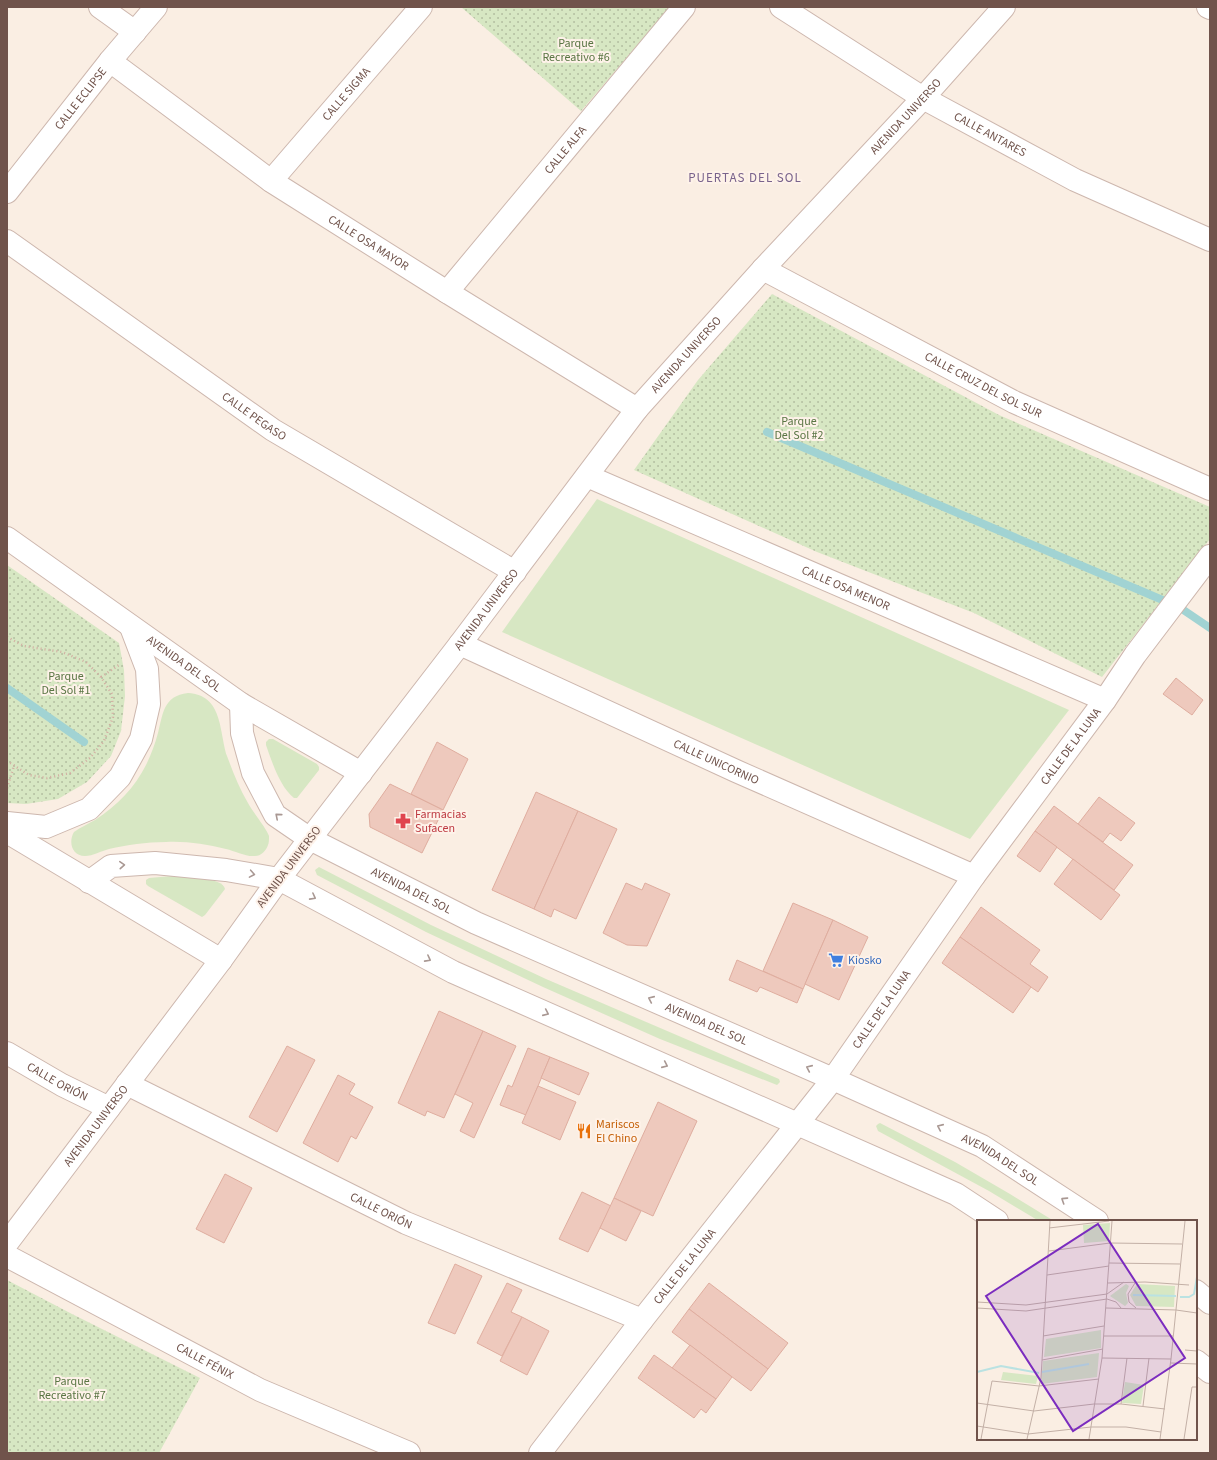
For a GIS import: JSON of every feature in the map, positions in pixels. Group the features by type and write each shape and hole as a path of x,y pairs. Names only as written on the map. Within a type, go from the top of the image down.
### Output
{"street":[{"path":"100,7 135,32"},
{"name":"CALLE ECLIPSE","path":"7,192 110,61 156,7"},
{"name":"CALLE SIGMA","path":"271,181 421,7"},
{"name":"CALLE ALFA","path":"447,292 684,7"},
{"name":"CALLE ANTARES","path":"781,7 923,98 1075,180 1210,240"},
{"name":"AVENIDA UNIVERSO","path":"7,1243 221,960 279,879 638,409 763,270 923,98 1004,7"},
{"name":"CALLE OSA MAYOR","path":"110,61 271,181 447,292 638,409"},
{"name":"CALLE PEGASO","path":"7,241 273,430 515,572"},
{"name":"CALLE CRUZ DEL SOL SUR","path":"763,270 1014,402 1210,489"},
{"name":"CALLE OSA MENOR","path":"587,476 1105,700"},
{"name":"AVENIDA DEL SOL","path":"7,538 241,704 361,773"},
{"name":"CALLE DE LA LUNA","path":"540,1453 642,1320 833,1079 974,876 1105,700 1135,656 1208,558"},
{"name":"AVENIDA DEL SOL","path":"7,823 46,827 89,809 120,776 142,739 149,704 146,669 131,627"},
{"name":"CALLE UNICORNIO","path":"460,644 736,771 974,876"},
{"name":"AVENIDA DEL SOL","path":"241,704 242,733 256,780 275,815 310,839 476,923 833,1079 982,1146 1095,1220"},
{"path":"7,832 221,960"},
{"path":"89,882 111,866 155,863 226,870 279,879 454,972 956,1194 995,1220"},
{"name":"CALLE ORIÓN","path":"7,1053 62,1085 109,1108"},
{"name":"CALLE ORIÓN","path":"127,1084 406,1223 642,1320"},
{"name":"CALLE FÉNIX","path":"7,1256 260,1390 409,1453"},
{"path":"1197,1292 1210,1303"},
{"path":"1197,1362 1210,1372"}],"path":[{"path":"7,637 24,646 62,652 86,662 101,677 112,694 113,717 104,740 90,758 70,773 47,778 29,775 7,761"},
{"path":"7,788 14,766"}],"green space":[{"name":"Parque Recreativo #6","path":"461,7 670,7 581,111"},
{"name":"Parque Del Sol #2","path":"772,294 999,415 1210,507 1210,539 1102,677 974,613 817,552 634,470 698,380"},
{"path":"597,499 1069,710 970,839 502,632"},
{"name":"Parque Del Sol #1","path":"7,565 119,643 124,670 125,696 121,731 111,756 87,782 58,799 26,804 7,803"},
{"path":"188,693 199,695 208,700 214,707 218,716 227,756 236,780 269,836 269,843 266,849 263,853 257,856 252,856 204,844 159,842 116,848 88,856 77,854 72,848 71,844 74,832 103,815 125,796 142,773 150,757 156,741 163,713 169,702 173,698"},
{"path":"269,739 273,739 317,764 319,767 319,770 297,798 294,798 289,793 277,774 266,745 266,742"},
{"path":"319,867 431,925 546,979 779,1079 780,1082 777,1085 660,1039 543,987 426,932 317,875 315,870"},
{"path":"172,876 202,878 217,882 223,885 225,889 202,917 146,884 146,880 149,878"},
{"path":"880,1123 955,1162 1052,1220 1037,1220 989,1191 878,1131 876,1126"},
{"name":"Parque Recreativo #7","path":"7,1280 200,1378 159,1453 7,1453"}],"building":[{"path":"1176,678 1203,700 1192,715 1163,694"},
{"path":"437,742 468,759 443,810 411,794"},
{"name":"Farmacias Sufacen","path":"390,784 443,810 422,853 370,827 369,814"},
{"path":"536,792 578,811 534,909 492,890"},
{"path":"1099,797 1135,823 1121,841 1110,833 1103,842 1078,824"},
{"path":"1054,806 1133,865 1114,890 1035,831"},
{"path":"578,811 617,829 576,919 554,909 551,917 534,909"},
{"path":"1035,831 1057,847 1040,872 1017,856"},
{"path":"1073,859 1120,895 1101,920 1054,884"},
{"path":"626,883 642,890 645,883 670,894 647,946 627,945 603,933"},
{"path":"793,903 833,920 803,989 763,971"},
{"path":"981,907 1040,950 1030,964 1048,977 1038,992 960,937"},
{"name":"Kiosko","path":"833,920 868,937 839,1000 805,984"},
{"path":"960,937 1031,987 1013,1013 942,963"},
{"path":"737,960 803,989 797,1003 760,987 757,992 729,980"},
{"path":"439,1011 483,1031 444,1118 427,1111 425,1116 398,1103"},
{"path":"483,1031 516,1046 474,1138 460,1131 473,1103 455,1094"},
{"path":"287,1046 315,1060 277,1132 249,1117"},
{"path":"528,1048 550,1057 526,1115 500,1105 508,1085 512,1087"},
{"path":"550,1057 589,1073 579,1095 541,1078"},
{"path":"338,1075 355,1084 349,1094 373,1107 356,1139 351,1136 338,1162 303,1143"},
{"path":"538,1086 576,1102 560,1140 522,1123"},
{"path":"658,1102 697,1121 653,1216 614,1198"},
{"path":"225,1174 252,1188 224,1243 196,1229"},
{"path":"582,1192 611,1206 588,1252 559,1239"},
{"path":"614,1198 641,1211 626,1241 600,1228"},
{"path":"455,1264 482,1276 455,1334 428,1323"},
{"path":"507,1283 522,1290 511,1312 522,1317 502,1356 477,1343"},
{"path":"709,1283 788,1343 768,1369 689,1309"},
{"path":"689,1309 768,1369 751,1391 672,1332"},
{"path":"522,1317 549,1331 527,1375 500,1361"},
{"path":"690,1345 732,1377 716,1399 672,1368"},
{"path":"654,1355 716,1399 706,1413 701,1409 694,1418 638,1378"}],"waterway":[{"path":"767,432 1179,607 1210,628"},
{"path":"7,688 84,742"}],"place":[{"name":"Farmacias Sufacen","path":"403,821"},
{"name":"Kiosko","path":"836,960"},
{"name":"Mariscos El Chino","path":"584,1131"}],"district":[{"name":"PUERTAS DEL SOL","path":"745,178"}]}
